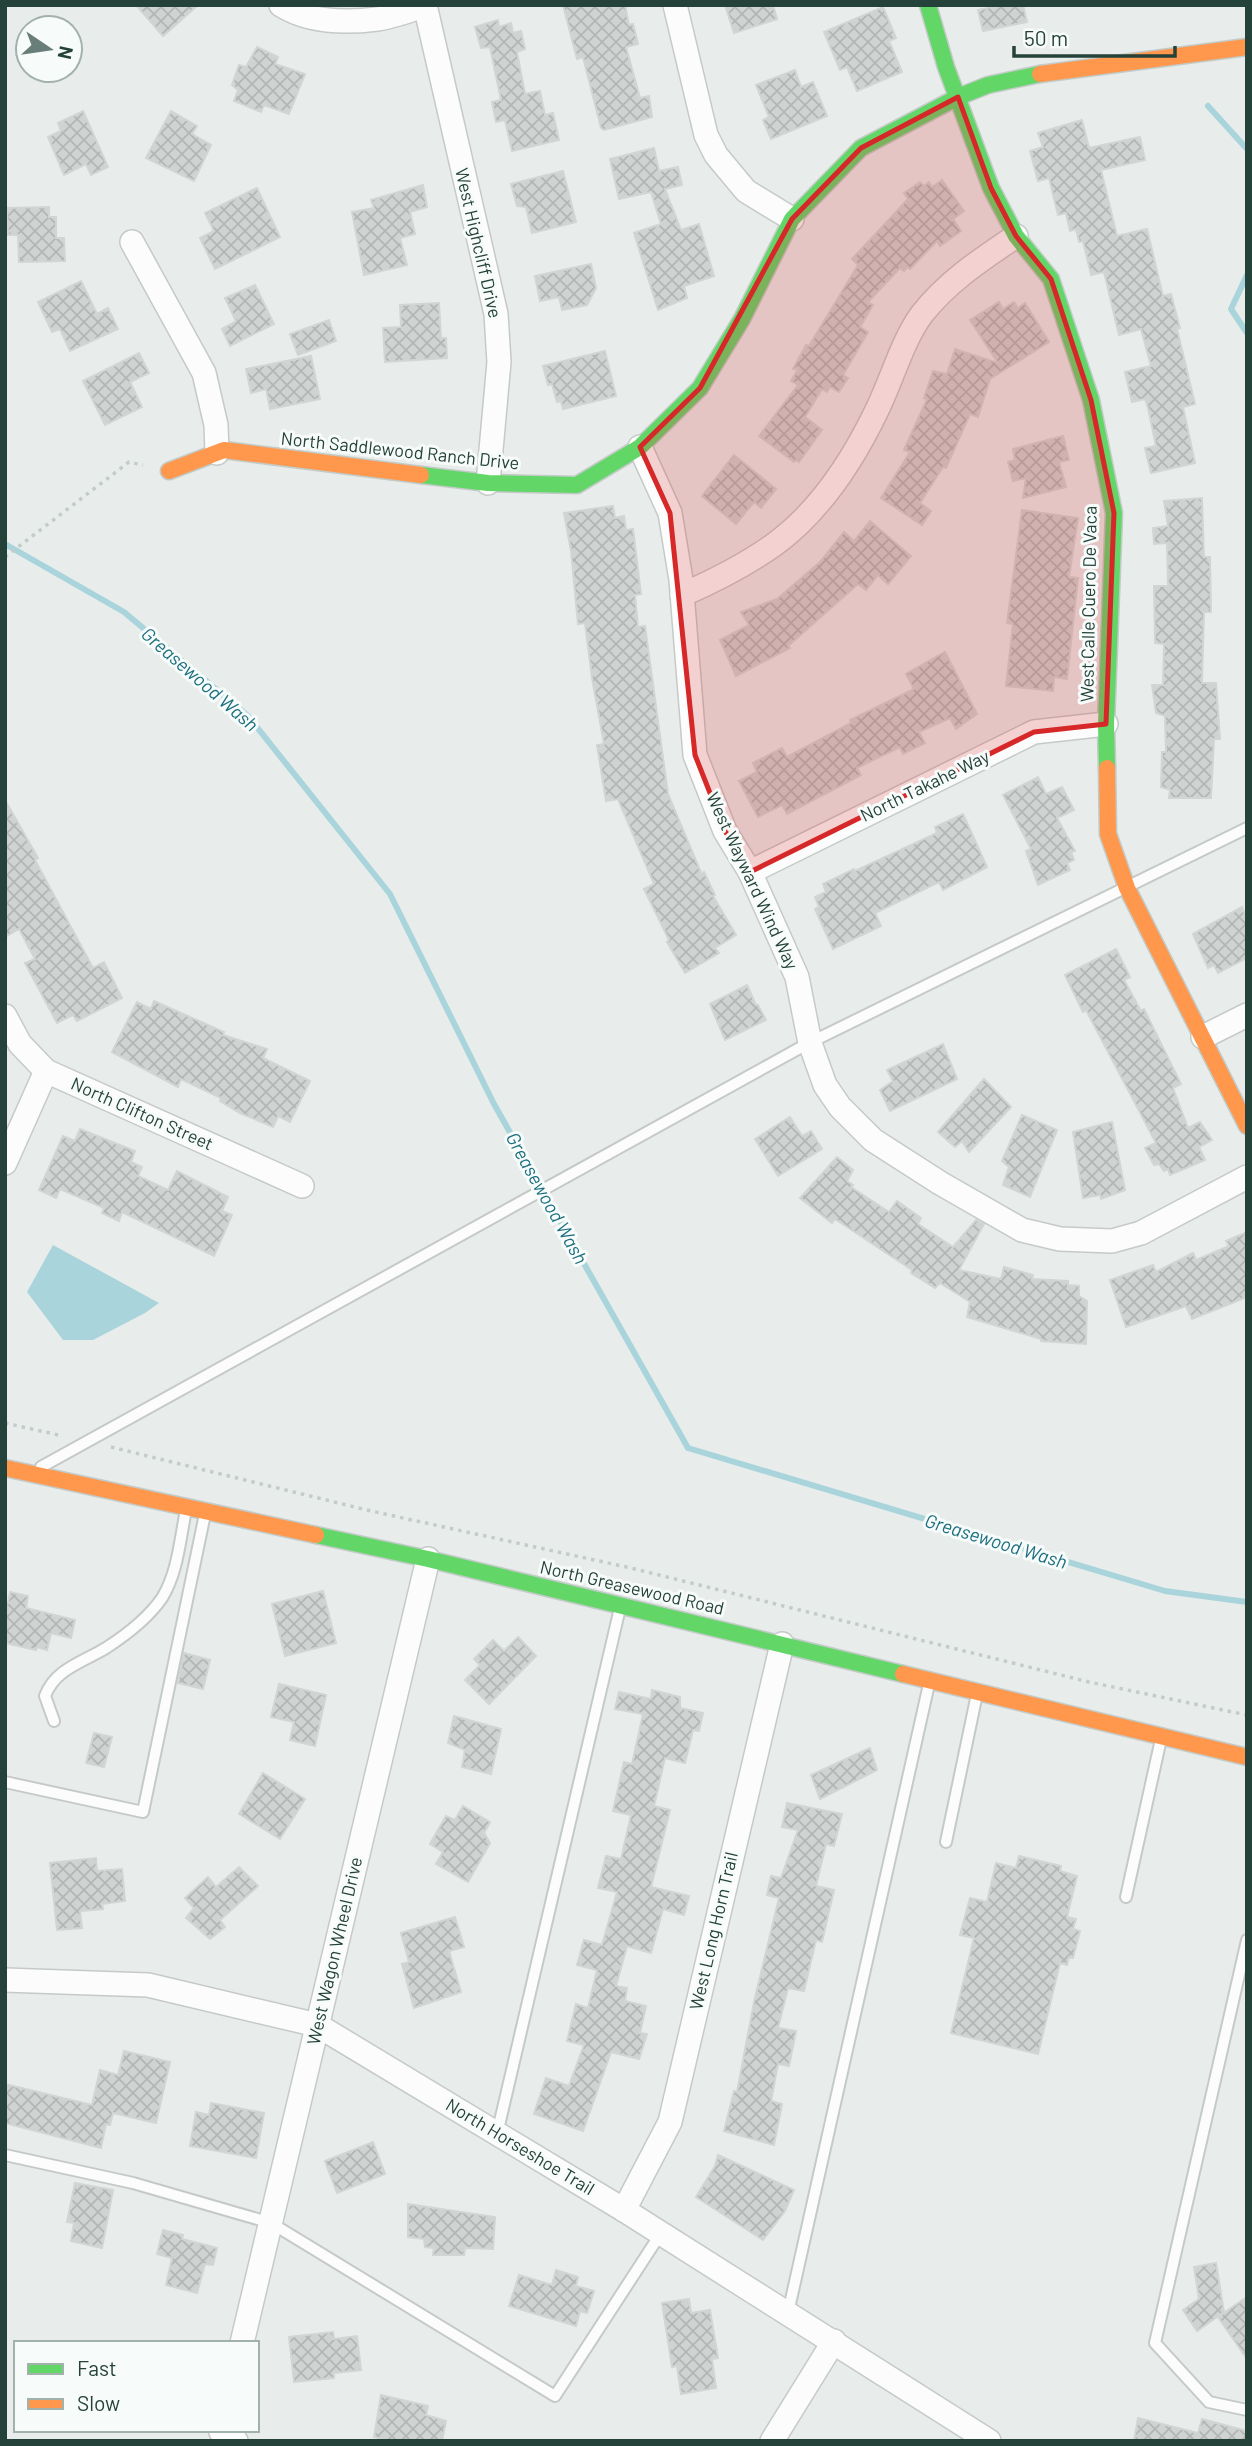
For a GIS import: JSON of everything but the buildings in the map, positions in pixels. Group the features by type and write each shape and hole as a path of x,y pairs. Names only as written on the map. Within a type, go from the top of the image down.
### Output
{"street":[{"path":"281,5 288,10 326,20 351,21 379,19 425,5"},
{"name":"West Highcliff Drive","path":"425,5 496,314 499,362 488,483"},
{"path":"675,5 706,135 716,155 746,191 792,219"},
{"name":"West Calle Cuero De Vaca","path":"928,5 946,67 991,188 1016,236 1051,279 1091,400 1114,513 1106,724 1108,834 1127,888 1247,1126"},
{"name":"North Saddlewood Ranch Drive","path":"169,471 224,450 488,483 577,485 640,447 700,388 742,319 792,219 861,148 958,97 988,85 1058,70 1247,47"},
{"path":"682,595 720,578 776,544 821,501 855,451 878,409 921,315 957,276 1016,236"},
{"path":"132,242 204,373 216,425 217,453"},
{"name":"West Wayward Wind Way","path":"640,447 670,513 682,595 695,755 725,831 750,872 797,977 810,1043 825,1085 840,1107 873,1140 1022,1230 1060,1239 1112,1241 1141,1233 1247,1177"},
{"name":"North Takahe Way","path":"750,872 1034,732 1106,724"},
{"path":"1203,1037 1247,1015"},
{"name":"North Clifton Street","path":"5,1016 20,1044 46,1071 302,1186"},
{"path":"5,1163 46,1071"},
{"name":"North Greasewood Road","path":"5,1468 428,1559 1247,1756"},
{"name":"West Wagon Wheel Drive","path":"242,2341 428,1559"},
{"name":"West Long Horn Trail","path":"624,2210 670,2122 782,1644"},
{"name":"North Horseshoe Trail","path":"5,1980 148,1985 317,2025 624,2210 989,2441"},
{"path":"772,2441 834,2341"}],"lane":[{"path":"13,1483 810,1043 1247,828"},
{"path":"54,1721 45,1696 50,1684 58,1675 108,1647 139,1622 160,1600 172,1579 186,1507"},
{"path":"5,1782 143,1812 205,1511"},
{"path":"497,2134 621,1605"},
{"path":"788,2313 929,1680"},
{"path":"946,1843 978,1692"},
{"path":"1126,1897 1162,1736"},
{"path":"1247,1940 1155,2343 1209,2402 1247,2410"},
{"path":"5,2155 133,2183 271,2223 555,2396 661,2233"}],"path":[{"path":"5,556 129,462 169,471"},
{"path":"5,1423 370,1511 632,1568 1089,1682 1247,1715"}],"highlighted area":[{"path":"958,97 991,188 1016,236 1051,279 1091,400 1114,513 1106,724 1034,732 750,872 725,831 695,755 670,513 640,447 700,388 792,219 861,148"}],"water":[{"path":"53,1245 159,1303 93,1340 63,1340 27,1292"}],"waterway":[{"path":"1208,106 1247,149"},
{"path":"1247,275 1231,309 1247,333"},
{"name":"Greasewood Wash","path":"5,544 124,612 248,716 390,894 494,1104 688,1448 1165,1591 1247,1602"}],"traffic: fast":[{"path":"928,5 946,67 991,188 1016,236 1051,279 1091,400 1114,513 1106,724 1107,768"},
{"path":"421,475 488,483 577,485 640,447 700,388 742,319 792,219 861,148 958,97 988,85 1040,74"},
{"path":"316,1535 428,1559 903,1674"}],"traffic: slow":[{"path":"1040,74 1247,47"},
{"path":"169,471 224,450 421,475"},
{"path":"1107,768 1108,834 1127,888 1247,1126"},
{"path":"5,1468 316,1535"},
{"path":"903,1674 1247,1757"}]}
